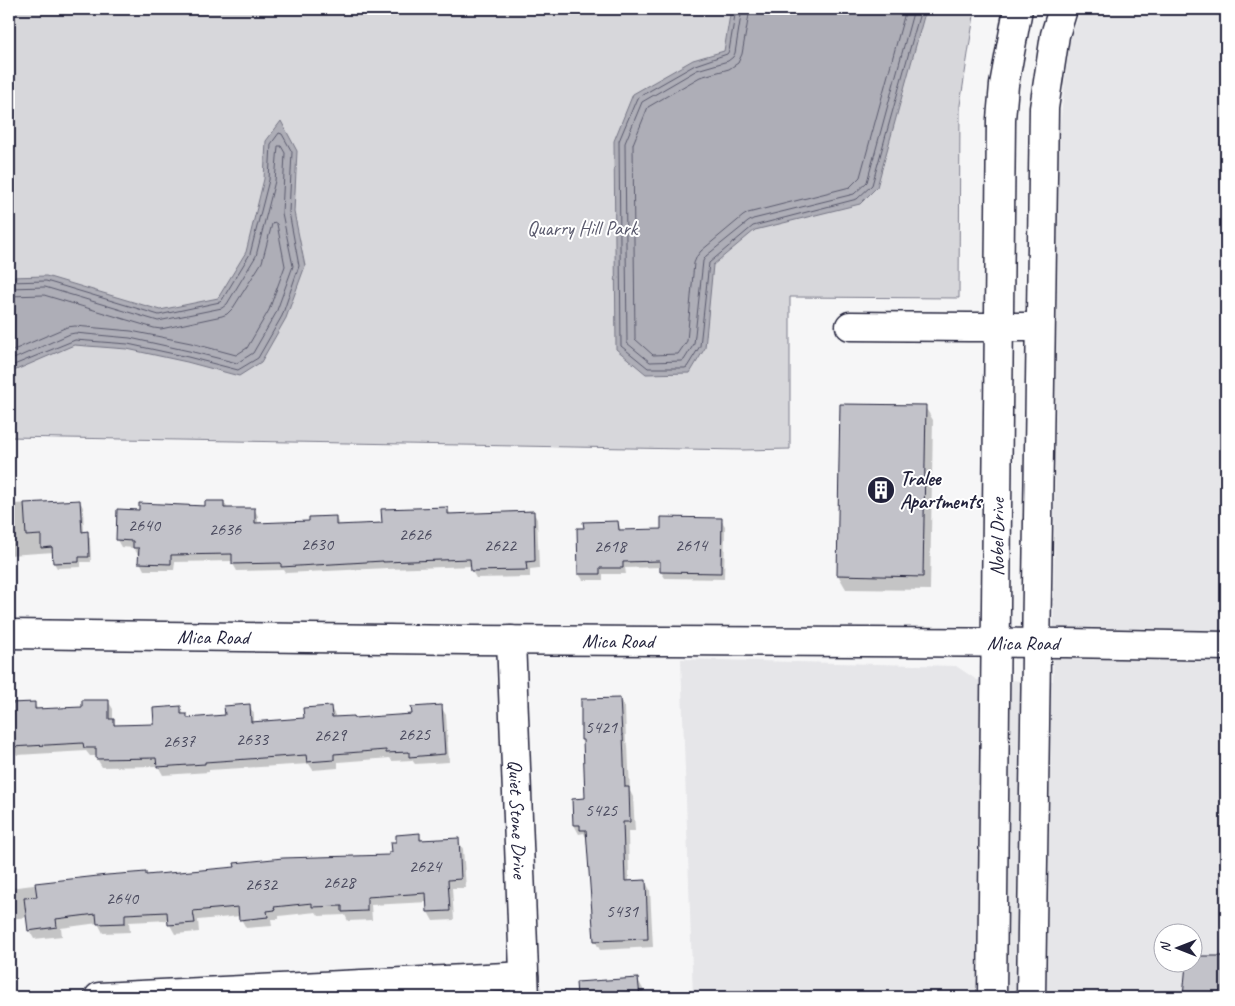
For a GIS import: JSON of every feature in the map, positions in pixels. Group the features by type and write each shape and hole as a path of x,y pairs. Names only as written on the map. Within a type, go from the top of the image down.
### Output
{"street":[{"name":"Nobel Drive","path":"1018,9 1004,85 1001,119 992,993 1031,994 1044,108 1055,35 1063,9"},
{"path":"1004,85 1046,87"},
{"path":"850,326 1040,327"},
{"name":"Mica Road","path":"9,634 1226,646"},
{"name":"Quiet Stone Drive","path":"511,640 524,986"},
{"path":"98,997 524,986"}],"shaded area":[{"path":"1081,9 1226,9 1226,997 693,997 681,659 956,666 977,680 1053,681 1058,143 1069,43"}],"green space":[{"name":"Quarry Hill Park","path":"9,9 975,9 960,105 959,298 790,297 790,449 742,450 9,437"}],"water":[{"path":"731,9 926,9 877,187 860,204 755,230 713,265 705,348 690,373 646,374 616,349 614,141 633,94 693,60 724,51"},
{"path":"281,121 297,151 294,212 305,266 286,318 261,362 239,376 127,349 74,345 9,373 9,277 46,276 160,310 218,298 246,252 264,179 266,141"}],"building":[{"name":"Tralee Apartments","path":"840,404 926,405 923,577 837,575"},
{"path":"80,500 82,532 88,531 89,557 79,557 79,562 53,563 52,547 41,548 41,535 26,536 24,503"},
{"path":"205,501 224,501 224,508 255,508 255,523 309,521 309,517 336,516 336,525 382,523 381,509 448,507 448,514 534,511 535,561 526,562 527,570 471,571 470,559 383,561 281,567 281,563 232,564 232,554 171,555 171,564 138,563 139,548 133,548 133,541 116,540 117,509 139,510 139,503 205,506"},
{"path":"661,517 722,518 721,573 660,572 660,561 623,562 623,568 600,568 600,574 578,574 577,528 584,528 583,522 618,521 619,530 661,529"},
{"path":"620,698 625,787 629,787 630,822 623,822 625,881 646,880 648,939 594,941 586,830 580,830 580,825 573,825 572,799 585,798 583,740 581,740 581,699"},
{"path":"82,700 109,700 109,719 114,719 114,725 154,724 153,708 181,706 181,714 187,714 187,718 225,715 224,706 250,704 251,722 304,718 303,708 331,706 332,717 354,716 354,718 412,714 411,707 442,705 445,754 409,757 409,752 386,753 386,750 334,754 334,760 307,762 306,755 157,767 156,758 96,759 96,748 84,748 83,743 11,747 9,703 35,702 35,709 82,707"},
{"path":"420,833 420,840 459,838 461,879 448,880 450,911 427,912 426,893 367,897 367,911 342,912 342,906 312,907 312,903 274,907 275,910 267,911 268,917 239,920 238,907 193,911 195,923 168,925 167,912 125,914 125,923 97,924 96,914 56,919 57,927 28,931 24,898 37,897 35,883 107,875 146,872 146,875 235,867 234,863 283,858 389,855 389,852 392,852 391,842 396,842 396,835"},
{"path":"1202,956 1226,956 1226,997 1183,997 1185,974 1202,974"},
{"path":"638,978 640,997 577,997 576,982"}],"place":[{"name":"Tralee Apartments","path":"881,490"}]}
